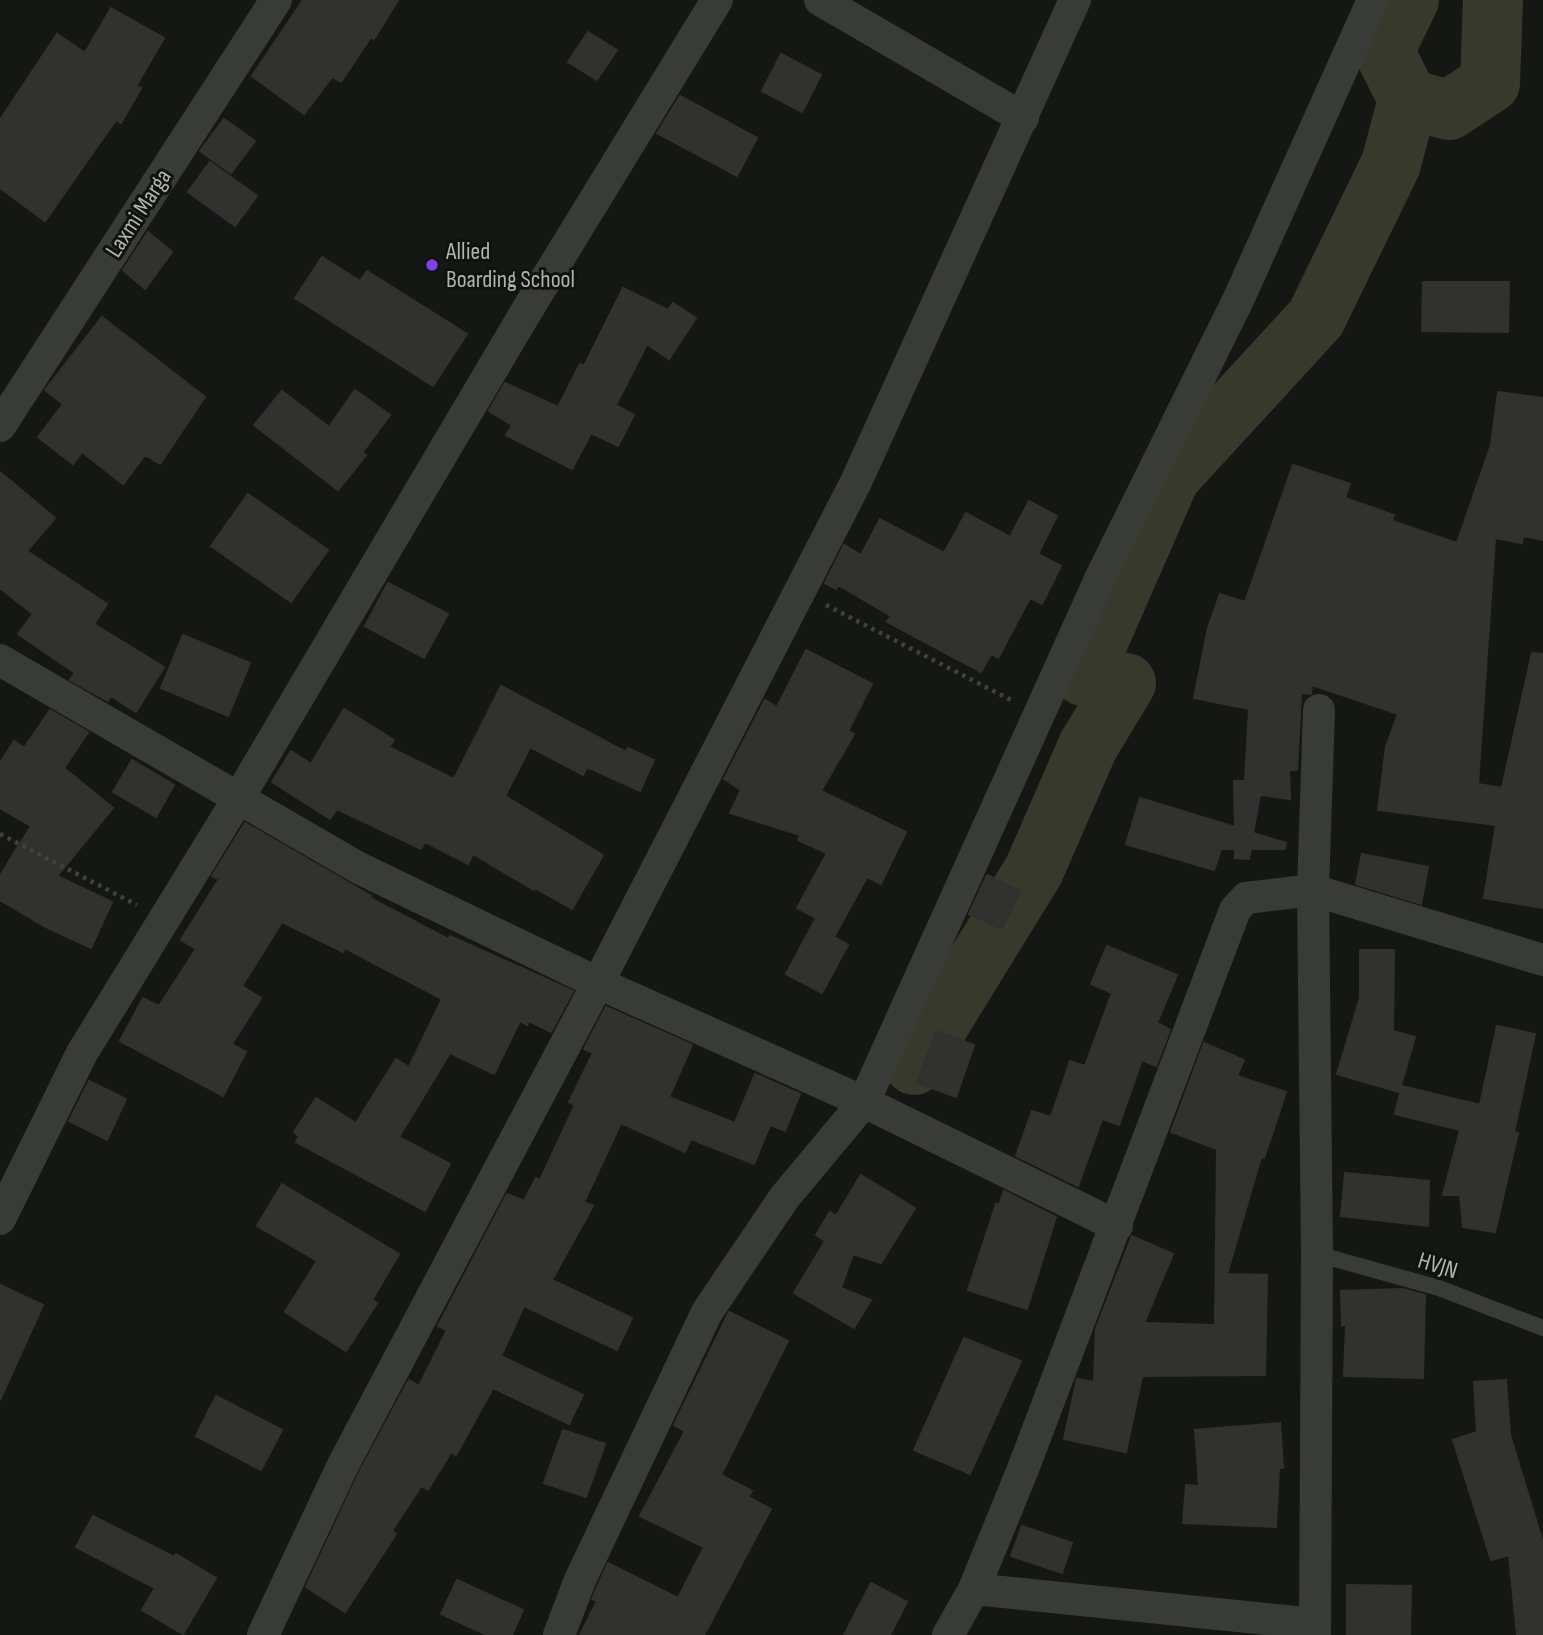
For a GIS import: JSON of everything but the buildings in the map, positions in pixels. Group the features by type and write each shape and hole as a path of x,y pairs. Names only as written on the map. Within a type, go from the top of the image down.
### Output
{"street":[{"name":"Laxmi Marga","path":"0,426 276,0"},
{"path":"0,1219 82,1053 238,799 526,312 718,0"},
{"path":"820,0 1023,118"},
{"path":"263,1635 343,1465 598,983 856,482 1075,0"},
{"path":"559,1635 580,1580 707,1312 784,1198 864,1102 1101,577 1239,298 1373,0"},
{"path":"0,660 359,868 598,983 864,1102 1117,1226"},
{"path":"974,1589 1153,1622 1315,1630 1317,1254 1313,890 1319,710"},
{"path":"948,1635 974,1589 1117,1226 1235,910 1246,898 1313,890 1543,960"}],"lane":[{"name":"HVJN","path":"1317,1254 1439,1288 1543,1328"}],"path":[{"path":"799,591 1040,715"},
{"path":"0,834 163,918"}],"waterway":[{"path":"914,1065 1034,870 1088,746 1126,683 1083,676 1170,477 1316,318 1391,164 1408,99 1384,51 1409,0"},
{"path":"1408,99 1449,110 1490,83 1493,0"}],"place":[{"name":"Allied Boarding School","path":"432,265"}]}
